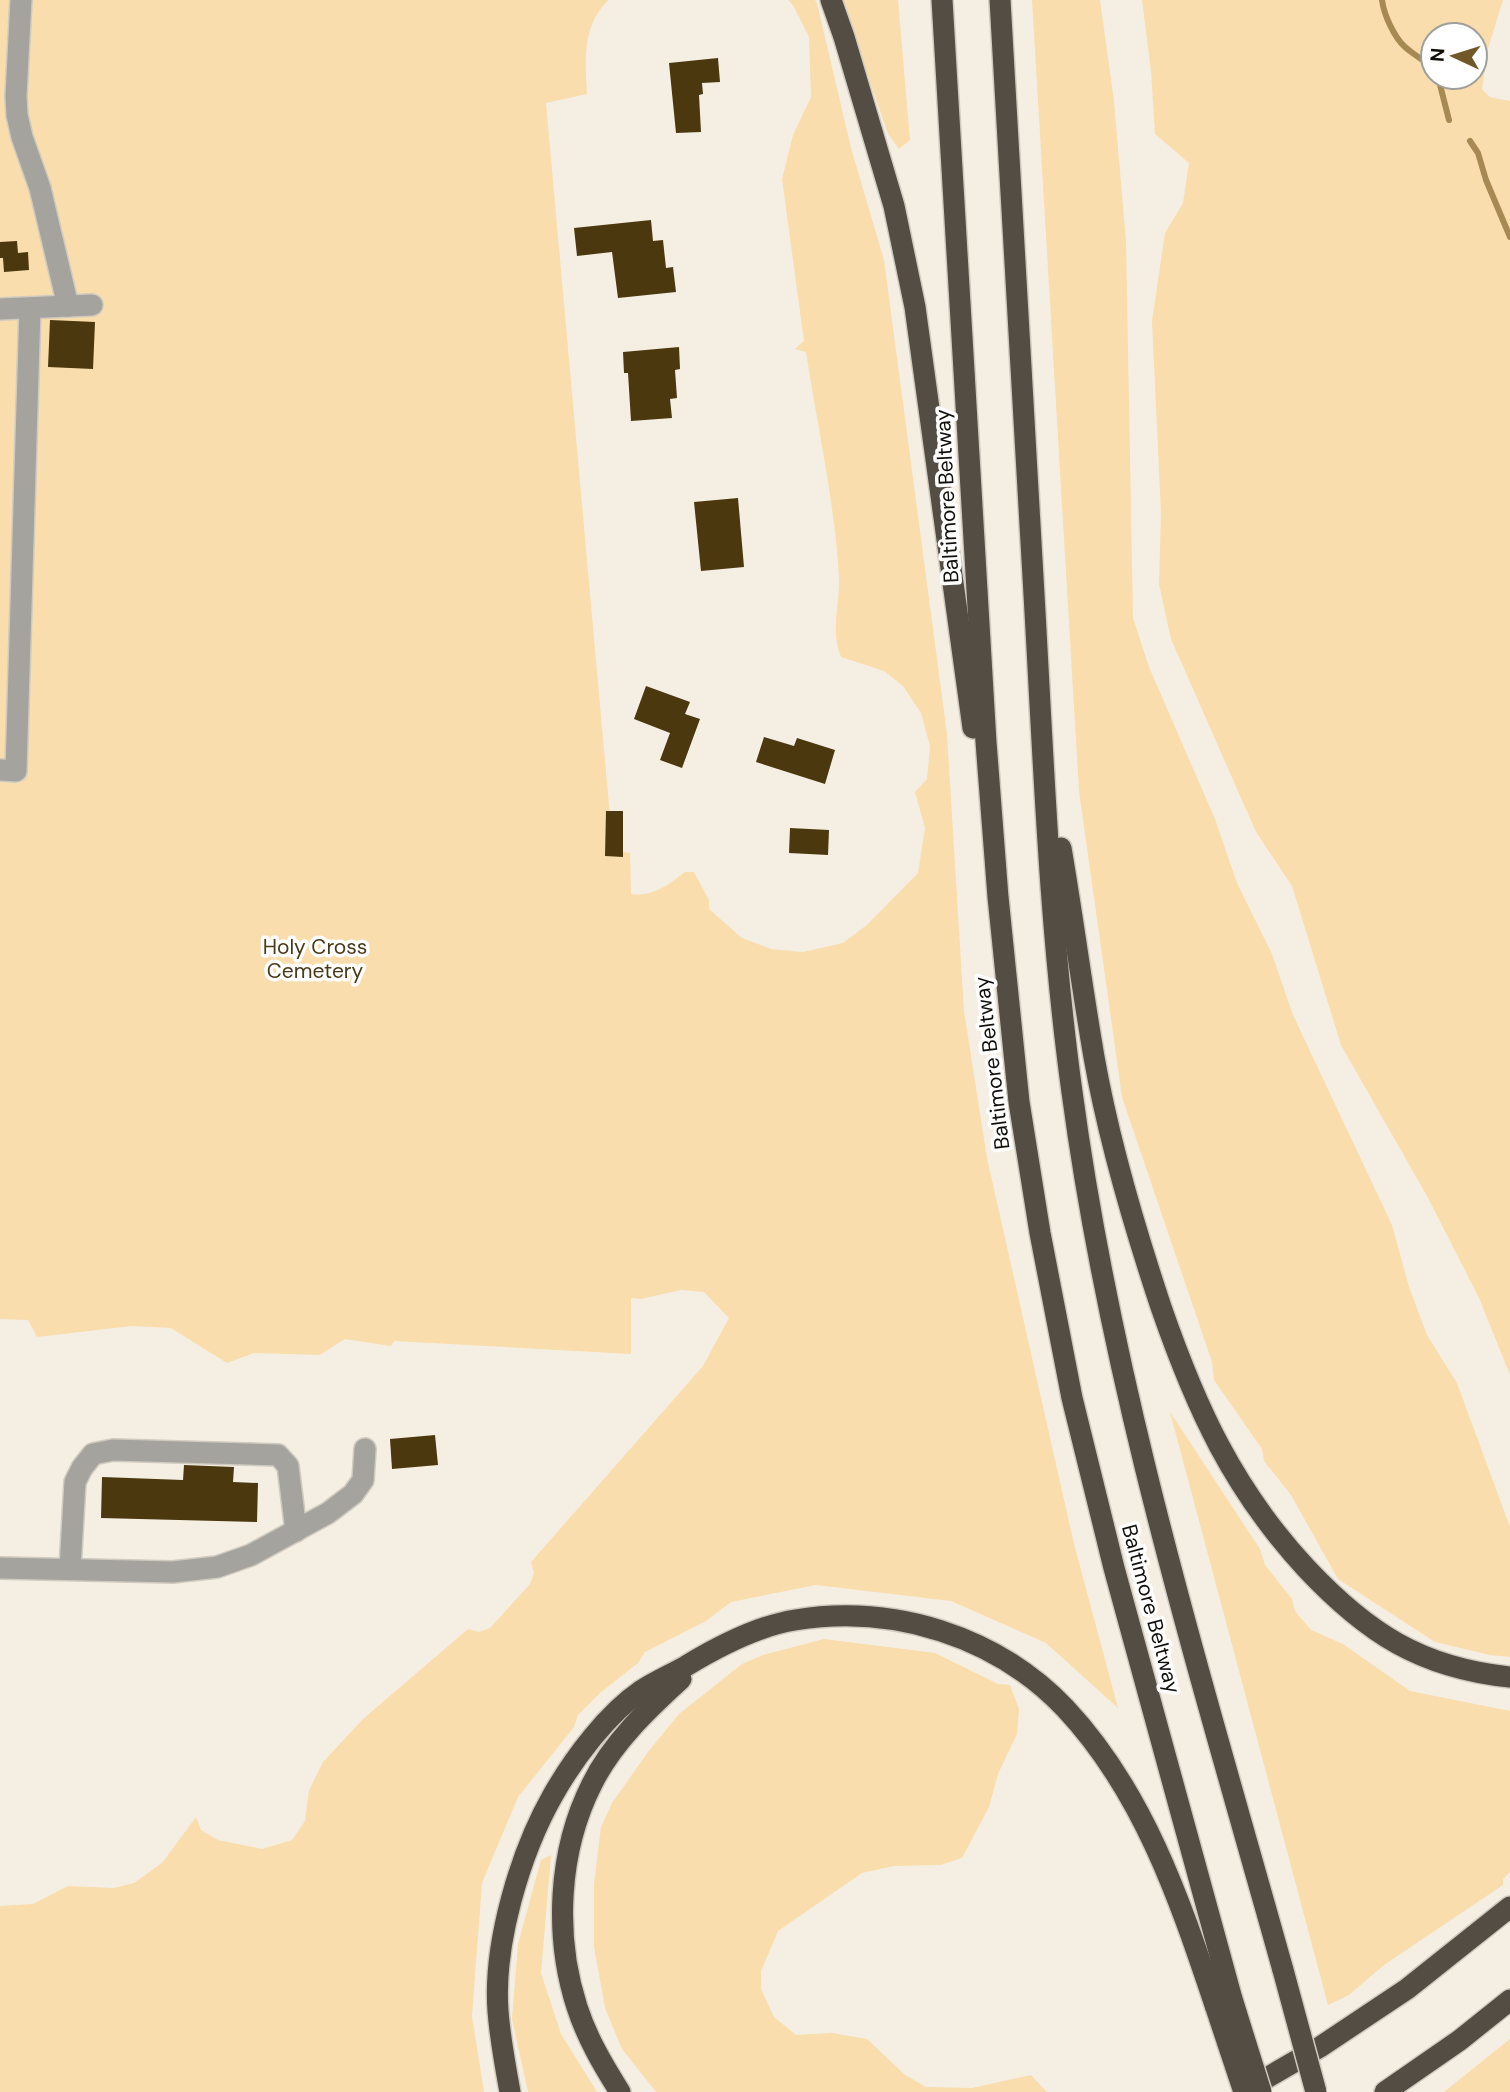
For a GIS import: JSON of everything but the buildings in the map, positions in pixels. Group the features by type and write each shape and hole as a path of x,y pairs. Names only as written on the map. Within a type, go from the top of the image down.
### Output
{"highway":[{"path":"831,0 894,206 915,307 956,614 998,897"},
{"name":"Baltimore Beltway","path":"942,0 984,715 998,897 1021,1115 1040,1233 1072,1398 1224,2003 1261,2092"},
{"name":"Baltimore Beltway","path":"1000,0 1042,736 1056,945 1072,1091 1096,1237 1125,1385 1167,1553 1317,2092"},
{"path":"1042,736 1078,943 1094,1058 1118,1159 1151,1277 1204,1420 1230,1469 1288,1549 1322,1585 1365,1622 1406,1650 1442,1664 1476,1674 1510,1677"},
{"path":"510,2092 498,2009 500,1965 506,1924 518,1879 534,1833 553,1795 576,1759 605,1724 641,1691 715,1649 792,1620 830,1616 874,1616 948,1632 992,1652 1028,1676 1064,1708 1101,1751 1127,1790 1152,1837 1224,2003 1244,2092 1320,2047 1407,1989 1510,1908"},
{"path":"620,2092 591,2042 577,2007 565,1961 562,1916 566,1869 574,1833 592,1783 617,1745 652,1705 715,1649"},
{"path":"1385,2092 1460,2040 1510,2000"}],"lane":[{"path":"21,0 8,96 40,188 68,306"},
{"path":"0,309 92,306"},
{"path":"0,770 16,771 30,307"},
{"path":"0,1568 173,1572 217,1567 251,1555 296,1531 328,1513 353,1494 363,1480 365,1449"},
{"path":"70,1569 75,1482 93,1454 113,1450 278,1455 288,1466 296,1531"}],"green space":[{"name":"Holy Cross Cemetery","path":"0,0 609,0 594,20 587,44 587,94 546,103 613,850 630,853 631,894 653,892 685,872 694,872 709,900 709,909 742,938 771,949 803,952 843,943 868,924 918,873 925,828 915,792 927,779 930,746 921,713 903,686 884,671 841,657 836,637 839,587 837,549 806,352 795,349 804,341 782,179 793,135 811,97 809,37 788,0 815,0 817,3 851,148 884,260 947,734 964,1011 987,1158 1074,1544 1118,1708 1046,1643 951,1601 816,1585 731,1602 706,1621 645,1652 638,1663 600,1693 578,1715 574,1727 518,1797 482,1883 472,2016 484,2092 0,2092 0,1906 33,1904 68,1886 114,1888 134,1883 162,1863 196,1817 201,1830 218,1840 262,1849 292,1840 305,1821 309,1790 323,1762 363,1719 468,1629 479,1632 490,1628 530,1584 534,1573 531,1562 703,1366 729,1318 704,1292 681,1290 641,1299 631,1298 631,1354 394,1341 391,1346 345,1339 320,1355 254,1353 227,1363 171,1328 132,1326 37,1337 28,1320 0,1319"},
{"path":"839,0 898,0 910,140 899,149 888,134"},
{"path":"1032,0 1100,0 1114,101 1126,242 1133,618 1149,667 1215,819 1237,883 1272,954 1293,1015 1392,1225 1409,1287 1427,1335 1457,1383 1510,1527 1510,1657 1435,1642 1338,1579 1291,1495 1264,1461 1262,1449 1214,1380 1212,1362 1122,1097 1079,791"},
{"path":"1142,0 1503,0 1489,46 1489,21 1419,21 1419,91 1484,91 1490,97 1510,101 1510,1375 1479,1298 1427,1196 1341,1045 1292,886 1256,832 1171,639 1159,584 1161,514 1152,321 1165,233 1183,203 1189,163 1155,134 1151,71"},
{"path":"1170,1412 1260,1549 1265,1565 1292,1599 1295,1611 1311,1630 1343,1644 1410,1691 1510,1711 1510,1872 1503,1879 1503,1885 1384,1965 1349,1995 1328,2005"},
{"path":"824,1639 935,1653 998,1684 1010,1685 1019,1709 1017,1734 998,1774 989,1807 962,1858 941,1865 894,1866 862,1873 778,1931 761,1971 761,1989 774,2017 796,2035 832,2033 867,2039 904,2074 926,2087 972,2088 1031,2075 1047,2092 656,2092 622,2049 605,2008 594,1947 594,1884 601,1827 612,1803 679,1714 742,1664 763,1655"},
{"path":"551,1855 541,1973 561,2034 597,2092 528,2092 512,2019 518,1944 541,1860"},
{"path":"1510,2039 1510,2092 1444,2092"}],"waterway":[{"path":"1382,0 1387,19 1397,38 1419,58"},
{"path":"1442,91 1449,120"},
{"path":"1470,141 1478,153 1486,180 1510,237"}]}
